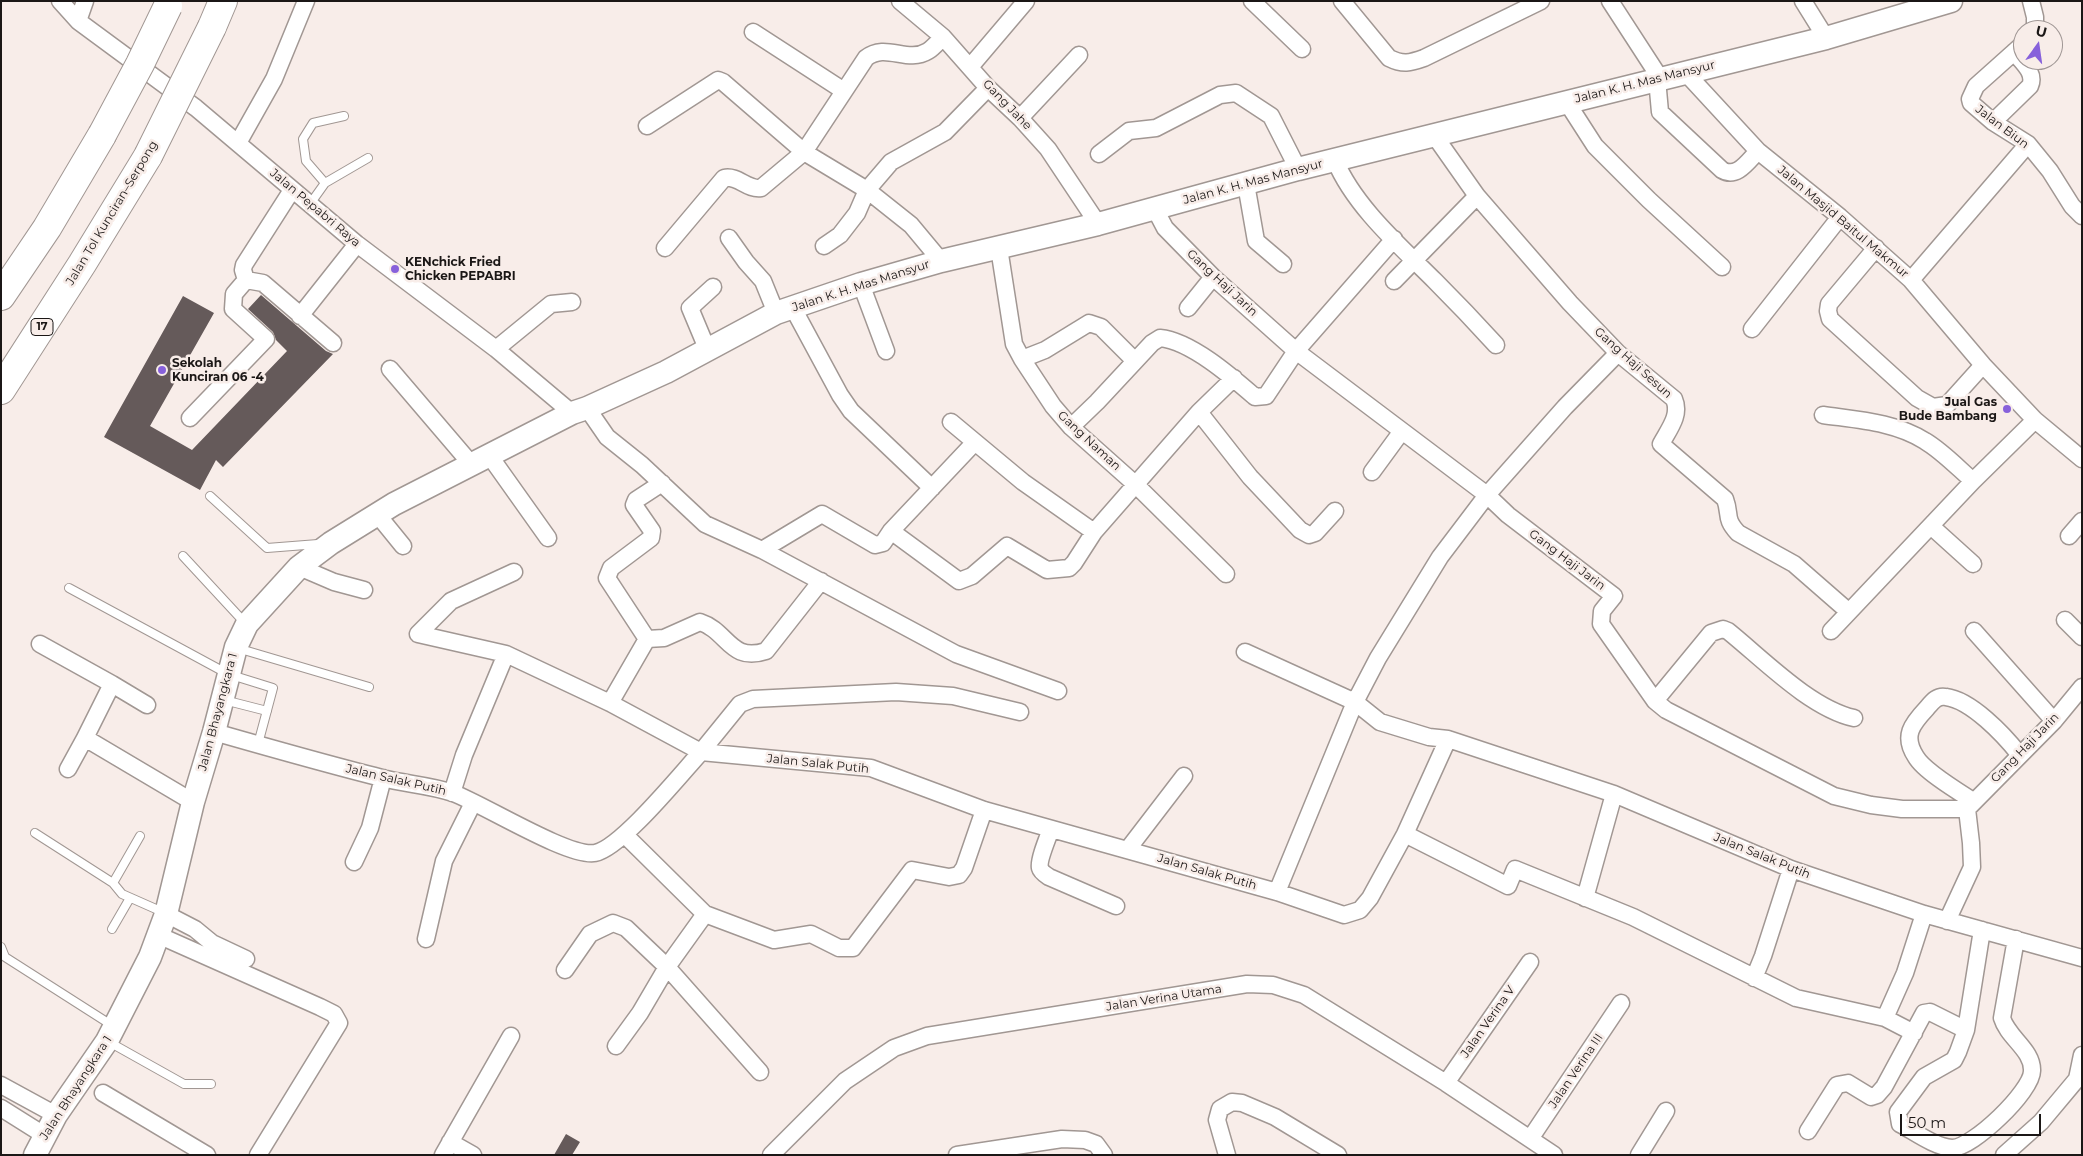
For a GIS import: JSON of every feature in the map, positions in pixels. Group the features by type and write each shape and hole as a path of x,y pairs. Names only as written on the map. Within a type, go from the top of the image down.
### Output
{"highway":[{"name":"Jalan Tol Kunciran–Serpong","path":"1,390 82,264 148,156 224,1"},
{"path":"1,296 47,228 102,134 140,64 169,4"}],"street":[{"name":"Jalan Pepabri Raya","path":"60,1 78,21 196,108 357,244 496,350 579,410 607,437 662,483 705,524 762,550 956,654 1058,691"},
{"path":"78,21 85,1"},
{"path":"238,143 274,79 306,1"},
{"name":"Gang Jahe","path":"900,1 943,37 988,88 1048,148 1098,224"},
{"path":"970,66 1026,1"},
{"path":"1252,1 1302,49"},
{"path":"1342,1 1390,58 1400,64 1424,58 1541,1"},
{"path":"1610,1 1658,79 1660,112 1728,174 1736,172 1758,151"},
{"path":"1803,1 1826,38"},
{"path":"2031,1 2035,20"},
{"name":"Jalan K. H. Mas Mansyur","path":"579,410 666,372 784,311 861,284 941,261 1155,209 1298,169 1826,38 1945,2"},
{"path":"753,32 844,91"},
{"path":"665,248 724,178 734,178 752,187 761,188 804,152 866,58 873,53 881,51 914,56 928,52 943,37"},
{"name":"Jalan Biun","path":"2013,53 1976,86 1970,95 1971,103 1993,122 2028,144 2050,171 2072,206 2082,216"},
{"path":"1020,118 1079,55"},
{"path":"1993,122 2030,86 2033,77 2029,70"},
{"name":"Jalan Masjid Baitul Makmur","path":"1685,72 1758,151 1840,217 1911,280 1983,365 2036,420 2082,460"},
{"path":"647,126 718,80 728,85 804,152 867,190 911,224 941,261"},
{"path":"824,246 840,235 857,213 867,190 891,162 945,132 988,88"},
{"path":"1099,154 1129,131 1156,128 1220,95 1236,93 1271,116 1298,169"},
{"path":"1566,101 1595,146 1649,200 1722,267"},
{"name":"Gang Haji Sesun","path":"1434,135 1477,196 1570,303 1618,353 1674,399 1677,406 1677,414 1661,444 1726,498 1728,520 1731,525 1738,532 1794,564 1849,612"},
{"path":"1911,280 2028,144"},
{"path":"1334,160 1339,172 1358,200 1413,260 1496,345"},
{"path":"1246,184 1256,241 1282,264"},
{"path":"246,280 243,270 244,265 292,190"},
{"path":"1394,281 1477,196"},
{"name":"Gang Haji Jarin","path":"1155,209 1165,228 1213,277 1296,351 1487,495 1508,515 1614,596 1602,611 1601,624 1655,701 1687,722 1834,796 1871,805 1902,809 1970,805 2054,721 2082,686"},
{"path":"1752,330 1840,217"},
{"path":"729,238 746,262 763,281 851,411 932,488"},
{"path":"1070,427 1152,343 1160,338 1180,343 1234,378 1255,397 1263,398 1296,351 1394,239"},
{"path":"300,316 357,244"},
{"name":"Gang Naman","path":"998,248 1014,344 1053,406 1070,427 1135,484 1226,574"},
{"path":"1876,248 1830,304 1828,311 1830,319 1918,398 1933,407 1947,405 1983,365"},
{"path":"1188,308 1213,277"},
{"path":"246,280 263,282 333,343"},
{"path":"190,418 266,339 232,309 234,294 246,280"},
{"path":"861,284 886,351"},
{"path":"708,351 690,308 713,287"},
{"path":"496,350 551,304 572,302"},
{"path":"1022,359 1045,350 1089,323 1101,326 1136,361"},
{"path":"1277,892 1356,702 1378,658 1440,557 1487,495 1565,407 1618,353"},
{"path":"390,370 481,460 548,538"},
{"path":"891,530 959,581 972,576 1007,546 1047,570 1069,568 1094,532 1135,484 1199,412 1234,378"},
{"name":"Jalan Bhayangkara 1","path":"40,1145 56,1115 111,1034 150,957 166,914 193,802 214,732 228,674 236,647 247,624 299,566 331,543 377,514 579,410"},
{"path":"1199,412 1265,494 1300,530 1309,535 1315,533 1335,511"},
{"path":"1823,415 1892,426 1910,432 1927,442 1973,481"},
{"path":"1831,631 1973,481 2036,420"},
{"path":"951,422 1023,482 1094,532"},
{"path":"1372,472 1402,431"},
{"path":"762,550 822,514 875,545 883,543 891,530 975,442"},
{"path":"647,639 607,578 611,568 651,538 652,531 634,505 636,500 662,483"},
{"path":"377,514 403,546"},
{"path":"2069,536 2082,521"},
{"path":"1932,526 1973,564"},
{"path":"299,566 334,582 364,590"},
{"path":"514,572 451,601 418,634 506,654 610,702 701,752 740,704 753,699 896,692 953,696 1020,712"},
{"path":"647,639 664,638 700,622 738,651 753,655 766,651 820,581"},
{"path":"2065,620 2082,637"},
{"path":"1655,701 1711,633 1723,629 1728,631 1810,698 1838,714 1854,718"},
{"path":"1974,631 2054,721"},
{"path":"610,702 647,639"},
{"path":"40,644 147,705"},
{"name":"Jalan Salak Putih","path":"1245,652 1356,702 1380,722 1429,738 1448,739 1614,794 1790,869 1924,914 2082,958"},
{"path":"452,793 464,755 506,654"},
{"path":"68,769 86,738 112,684"},
{"path":"1948,921 1972,867 1970,805 1917,760 1910,746 1912,724 1932,702 1938,697 1945,696 1960,701 1987,720 2005,736 2019,754"},
{"name":"Jalan Salak Putih","path":"214,732 383,778 452,793 577,852 593,854 605,850 625,835 701,752 871,768 984,810 1277,892 1344,915 1360,910 1370,898 1405,834 1448,739"},
{"path":"86,738 193,802"},
{"path":"1128,849 1184,776"},
{"path":"354,862 370,828 383,778"},
{"path":"1585,898 1614,794"},
{"path":"426,939 444,861 473,803"},
{"path":"625,835 705,914 774,940 811,934 840,948 853,948 912,870 949,877 959,875 964,868 984,810"},
{"path":"1051,829 1040,862 1040,868 1043,872 1049,877 1116,906"},
{"path":"1405,834 1508,886 1515,869 1633,917 1796,998 1885,1018 1914,1033"},
{"path":"1754,978 1763,956 1790,869"},
{"path":"166,914 195,929 212,943 246,959"},
{"path":"616,1046 640,1013 667,967 705,914"},
{"path":"1885,1018 1905,973 1924,914"},
{"path":"564,970 590,934 613,923 626,928 667,967 760,1072"},
{"path":"1982,930 1966,1030 1954,1060 1924,1076 1898,1112 1900,1124 1941,1146 1953,1148 1978,1137 2025,1090 2030,1079 2032,1072 2031,1060 2004,1025 2002,1018 2016,939"},
{"path":"158,936 320,1007 334,1014 339,1023 258,1155"},
{"name":"Jalan Verina V","path":"1446,1083 1530,962"},
{"name":"Jalan Verina Utama","path":"771,1155 846,1081 894,1048 937,1034 1246,984 1273,985 1304,994 1446,1083 1554,1155"},
{"name":"Jalan Verina III","path":"1530,1139 1621,1003"},
{"path":"1808,1131 1837,1085 1848,1083 1871,1097 1877,1095 1884,1086 1924,1013 1930,1012 1966,1030"},
{"path":"473,1155 446,1149 511,1036"},
{"path":"2004,1155 2041,1122 2077,1079 2082,1055"},
{"path":"1,1084 56,1115"},
{"path":"104,1093 207,1155"},
{"path":"1227,1155 1217,1120 1220,1109 1232,1102 1242,1103 1275,1117 1338,1155"},
{"path":"1,1108 40,1145"},
{"path":"1639,1155 1666,1111"},
{"path":"957,1155 1062,1139 1085,1140 1096,1144 1104,1155"}],"lane":[{"path":"325,183 306,161 303,139 314,123 344,116"},
{"path":"310,204 325,183 368,158"},
{"path":"210,496 267,548 331,543"},
{"path":"183,556 247,624"},
{"path":"69,588 228,674 273,688 258,744"},
{"path":"236,647 369,687"},
{"path":"222,699 267,711"},
{"path":"35,833 113,883 122,894 166,914"},
{"path":"113,883 140,836"},
{"path":"112,929 130,898"},
{"path":"1,947 5,957 184,1084 211,1084"}],"building":[{"path":"261,295 326,351 333,354 223,467 216,460 200,490 104,437 183,296 214,313 150,426 192,450 287,351 276,340 273,332 248,309"},
{"path":"566,1134 580,1142 572,1155 554,1155"}],"place":[{"name":"KENchick Fried Chicken PEPABRI","path":"395,269"},
{"name":"Sekolah Kunciran 06 -4","path":"162,370"},
{"name":"Jual Gas Bude Bambang","path":"2007,409"}]}
